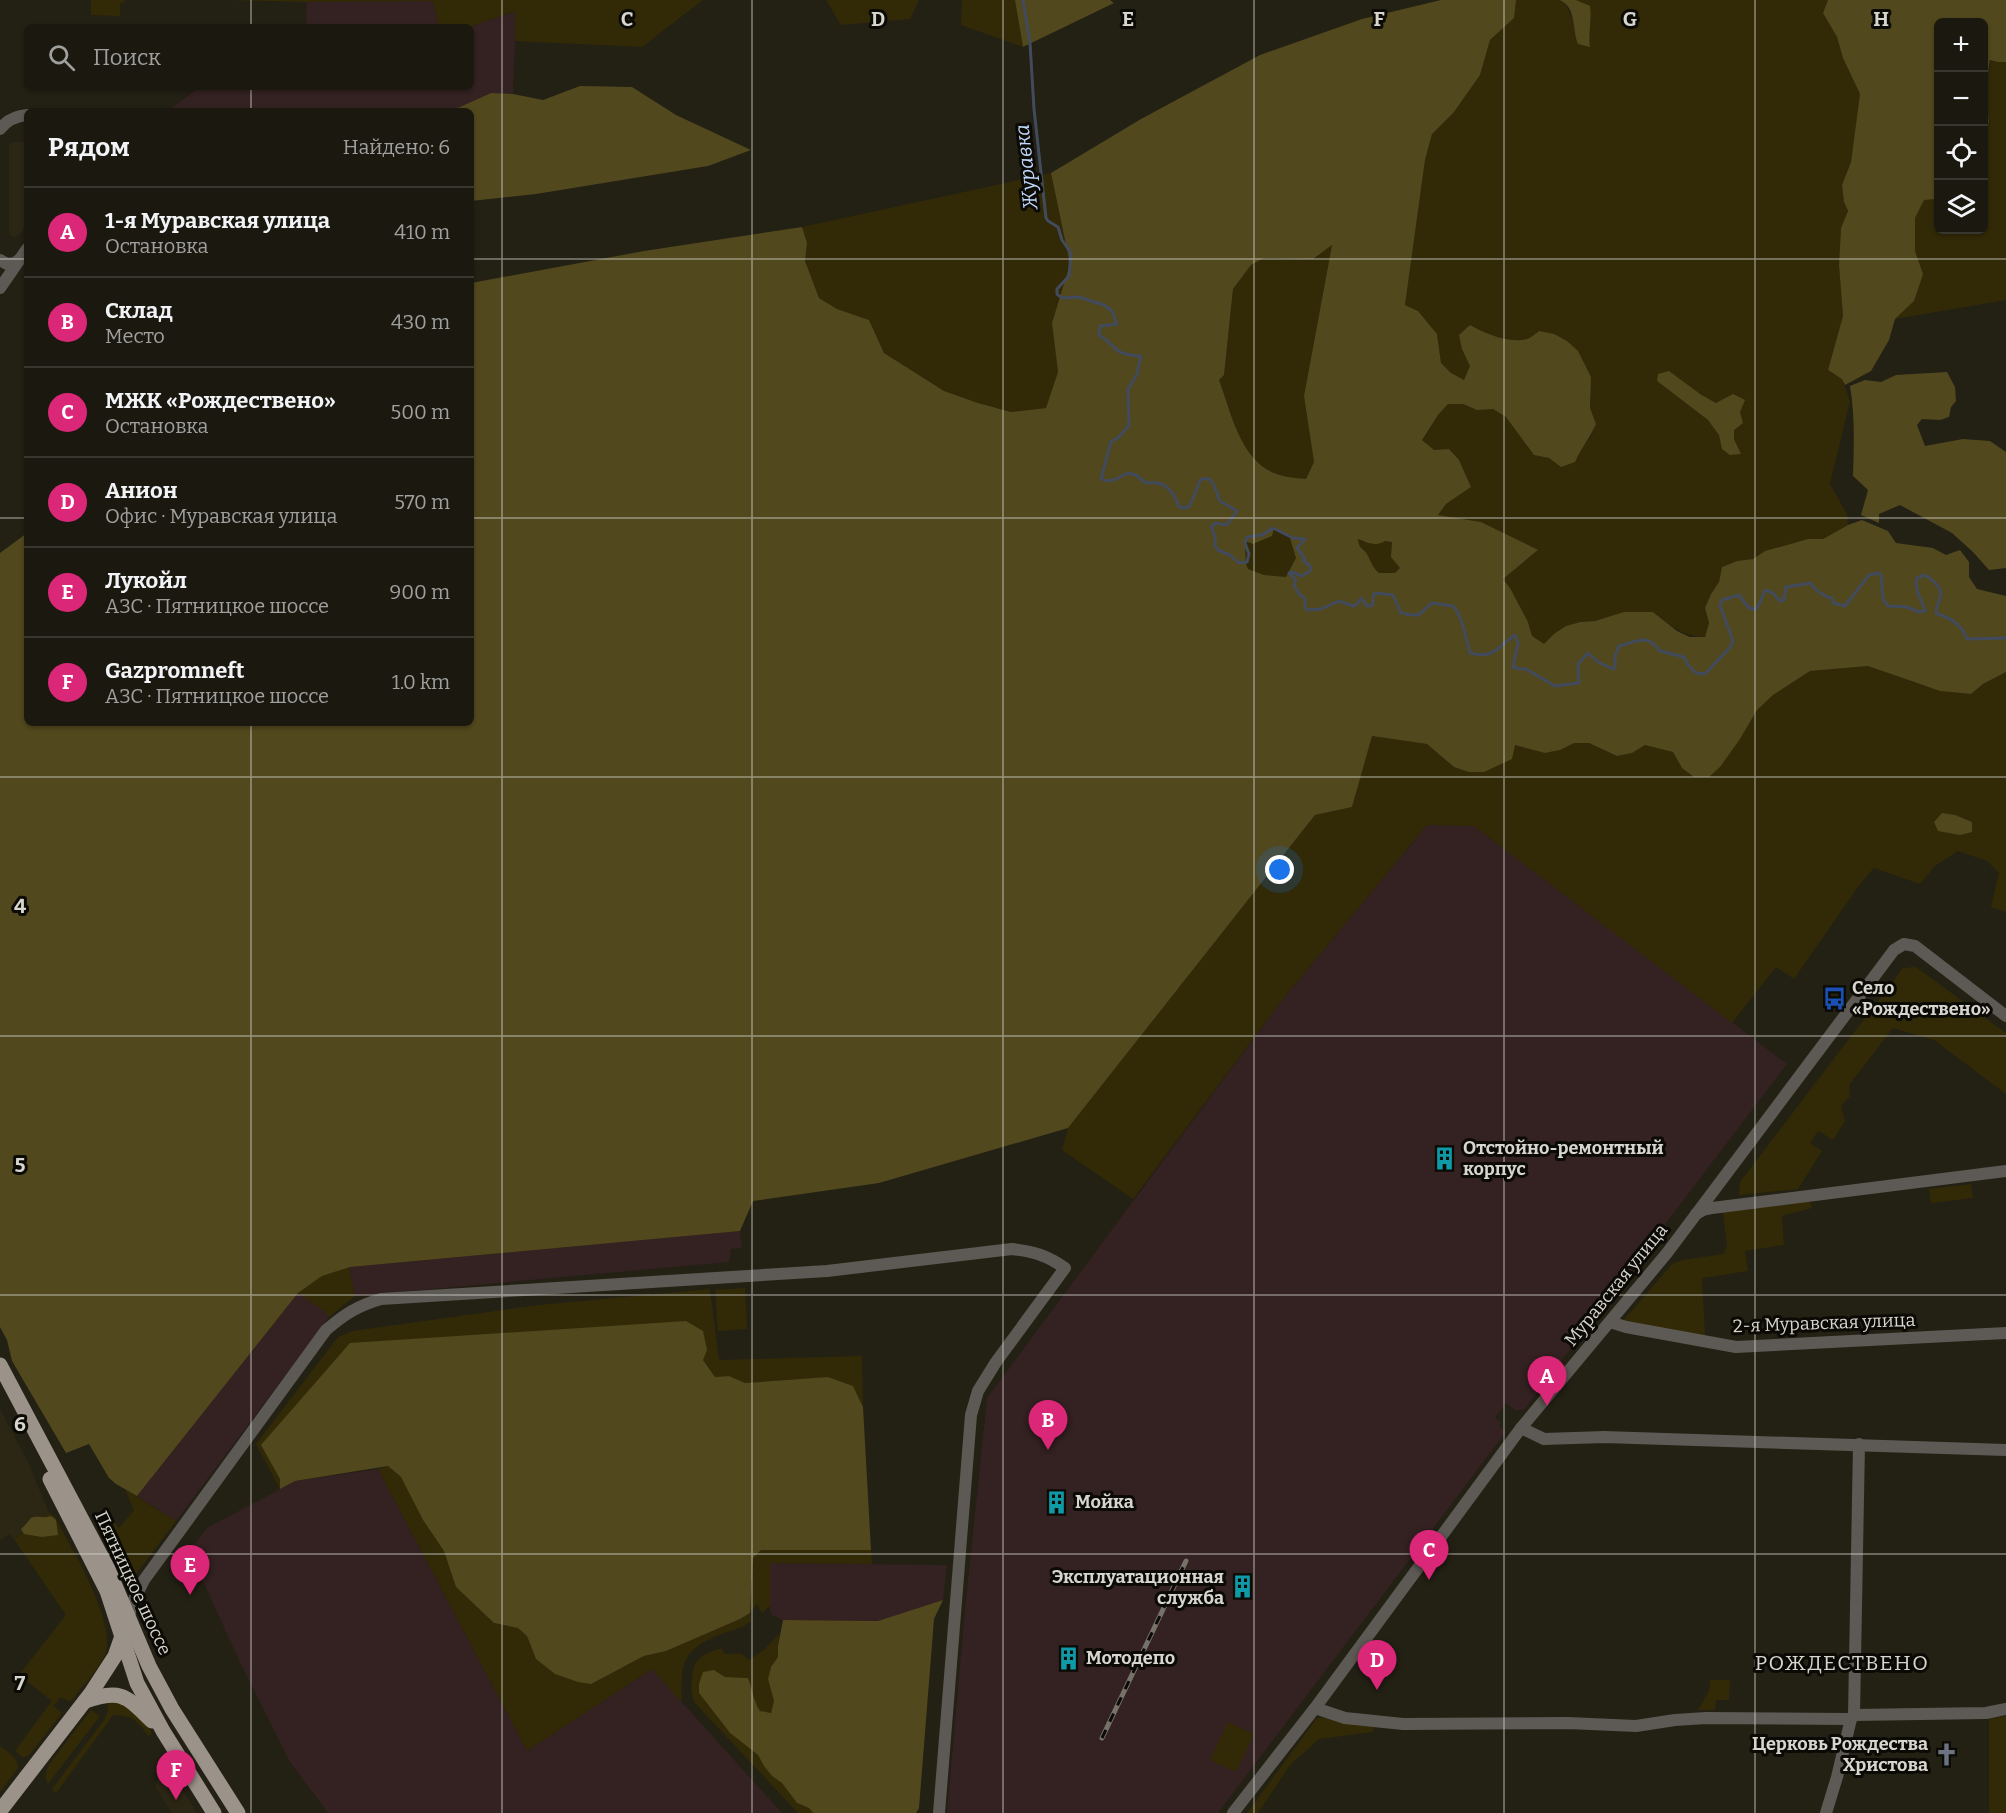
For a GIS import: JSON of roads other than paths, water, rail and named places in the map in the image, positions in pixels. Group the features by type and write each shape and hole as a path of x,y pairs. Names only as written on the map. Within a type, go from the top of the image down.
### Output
{"main road":[{"name":"Пятницкое шоссе","path":"0,1365 108,1569 149,1666 172,1709 238,1813"},
{"name":"Пятницкое шоссе","path":"0,1386 98,1571 107,1591 121,1647 137,1683 163,1731 214,1813"},
{"path":"0,1811 85,1701 121,1647 129,1616"},
{"path":"121,1647 136,1651 149,1666"},
{"path":"85,1701 109,1694 126,1697 163,1731"}],"street":[{"path":"0,129 16,116 24,115"},
{"path":"0,260 7,264 15,263 23,254"},
{"path":"0,288 23,254"},
{"name":"Муравская улица","path":"1233,1813 1315,1708 1521,1428 1667,1253 1894,950 1904,944 1915,946 2006,1016"},
{"path":"1694,1215 1703,1210 1731,1205 2006,1171"},
{"path":"129,1616 132,1604 144,1580 326,1330 344,1314 361,1305 393,1298 827,1271 1012,1249 1033,1252 1048,1257 1065,1268 996,1362 978,1391 970,1414 939,1813"},
{"name":"2-я Муравская улица","path":"1610,1322 1736,1347 2006,1333"},
{"path":"1521,1428 1544,1439 1604,1437 2006,1450"},
{"path":"1826,1813 1852,1717 1859,1444"},
{"path":"1315,1708 1345,1718 1403,1724 1568,1723 1636,1726 1706,1718 1986,1713 2006,1708"}],"waterway":[{"name":"Журавка","path":"1023,0 1030,43 1034,109 1046,218 1058,227 1062,240 1071,253 1069,276 1057,289 1057,294 1062,298 1079,297 1104,305 1112,311 1117,324 1100,326 1099,335 1120,352 1141,356 1137,374 1128,389 1129,425 1120,436 1111,442 1101,479 1112,480 1128,473 1136,475 1146,483 1161,484 1168,488 1178,505 1184,508 1190,505 1201,479 1210,479 1220,501 1237,511 1227,525 1216,523 1211,527 1218,550 1230,555 1239,563 1247,562 1249,554 1245,543 1247,537 1262,535 1273,528 1293,538 1305,539 1297,548 1305,559 1303,560 1310,566 1310,571 1302,576 1289,573 1296,580 1294,585 1299,594 1305,598 1307,610 1321,609 1339,601 1353,606 1361,598 1367,606 1371,606 1373,595 1376,593 1393,595 1401,613 1417,615 1432,603 1453,606 1461,621 1470,653 1478,655 1491,653 1515,635 1518,643 1513,667 1526,669 1555,686 1579,683 1578,664 1588,653 1598,662 1613,669 1619,646 1642,640 1655,645 1660,651 1684,657 1696,673 1705,674 1733,641 1720,605 1722,600 1739,595 1748,607 1755,610 1765,590 1773,593 1780,601 1784,600 1786,587 1811,583 1820,593 1832,598 1833,603 1845,606 1869,575 1878,573 1881,575 1883,599 1888,606 1925,611 1916,583 1917,578 1924,575 1936,584 1941,594 1936,613 1955,622 1967,639 2006,638"}],"railway":[{"path":"1102,1738 1186,1561"}],"place":[{"name":"Село «Рождествено»","path":"1834,998"},
{"name":"Отстойно-ремонтный корпус","path":"1445,1158"},
{"name":"1-я Муравская улица","path":"1547,1406"},
{"name":"Склад","path":"1048,1450"},
{"name":"Мойка","path":"1057,1502"},
{"name":"МЖК «Рождествено»","path":"1429,1580"},
{"name":"Эксплуатационная служба","path":"1242,1587"},
{"name":"Лукойл","path":"190,1595"},
{"name":"Мотодепо","path":"1068,1658"},
{"name":"Анион","path":"1377,1690"},
{"name":"Церковь Рождества Христова","path":"1946,1754"},
{"name":"Gazpromneft","path":"176,1800"}],"district":[{"name":"РОЖДЕСТВЕНО","path":"1842,1663"}]}
